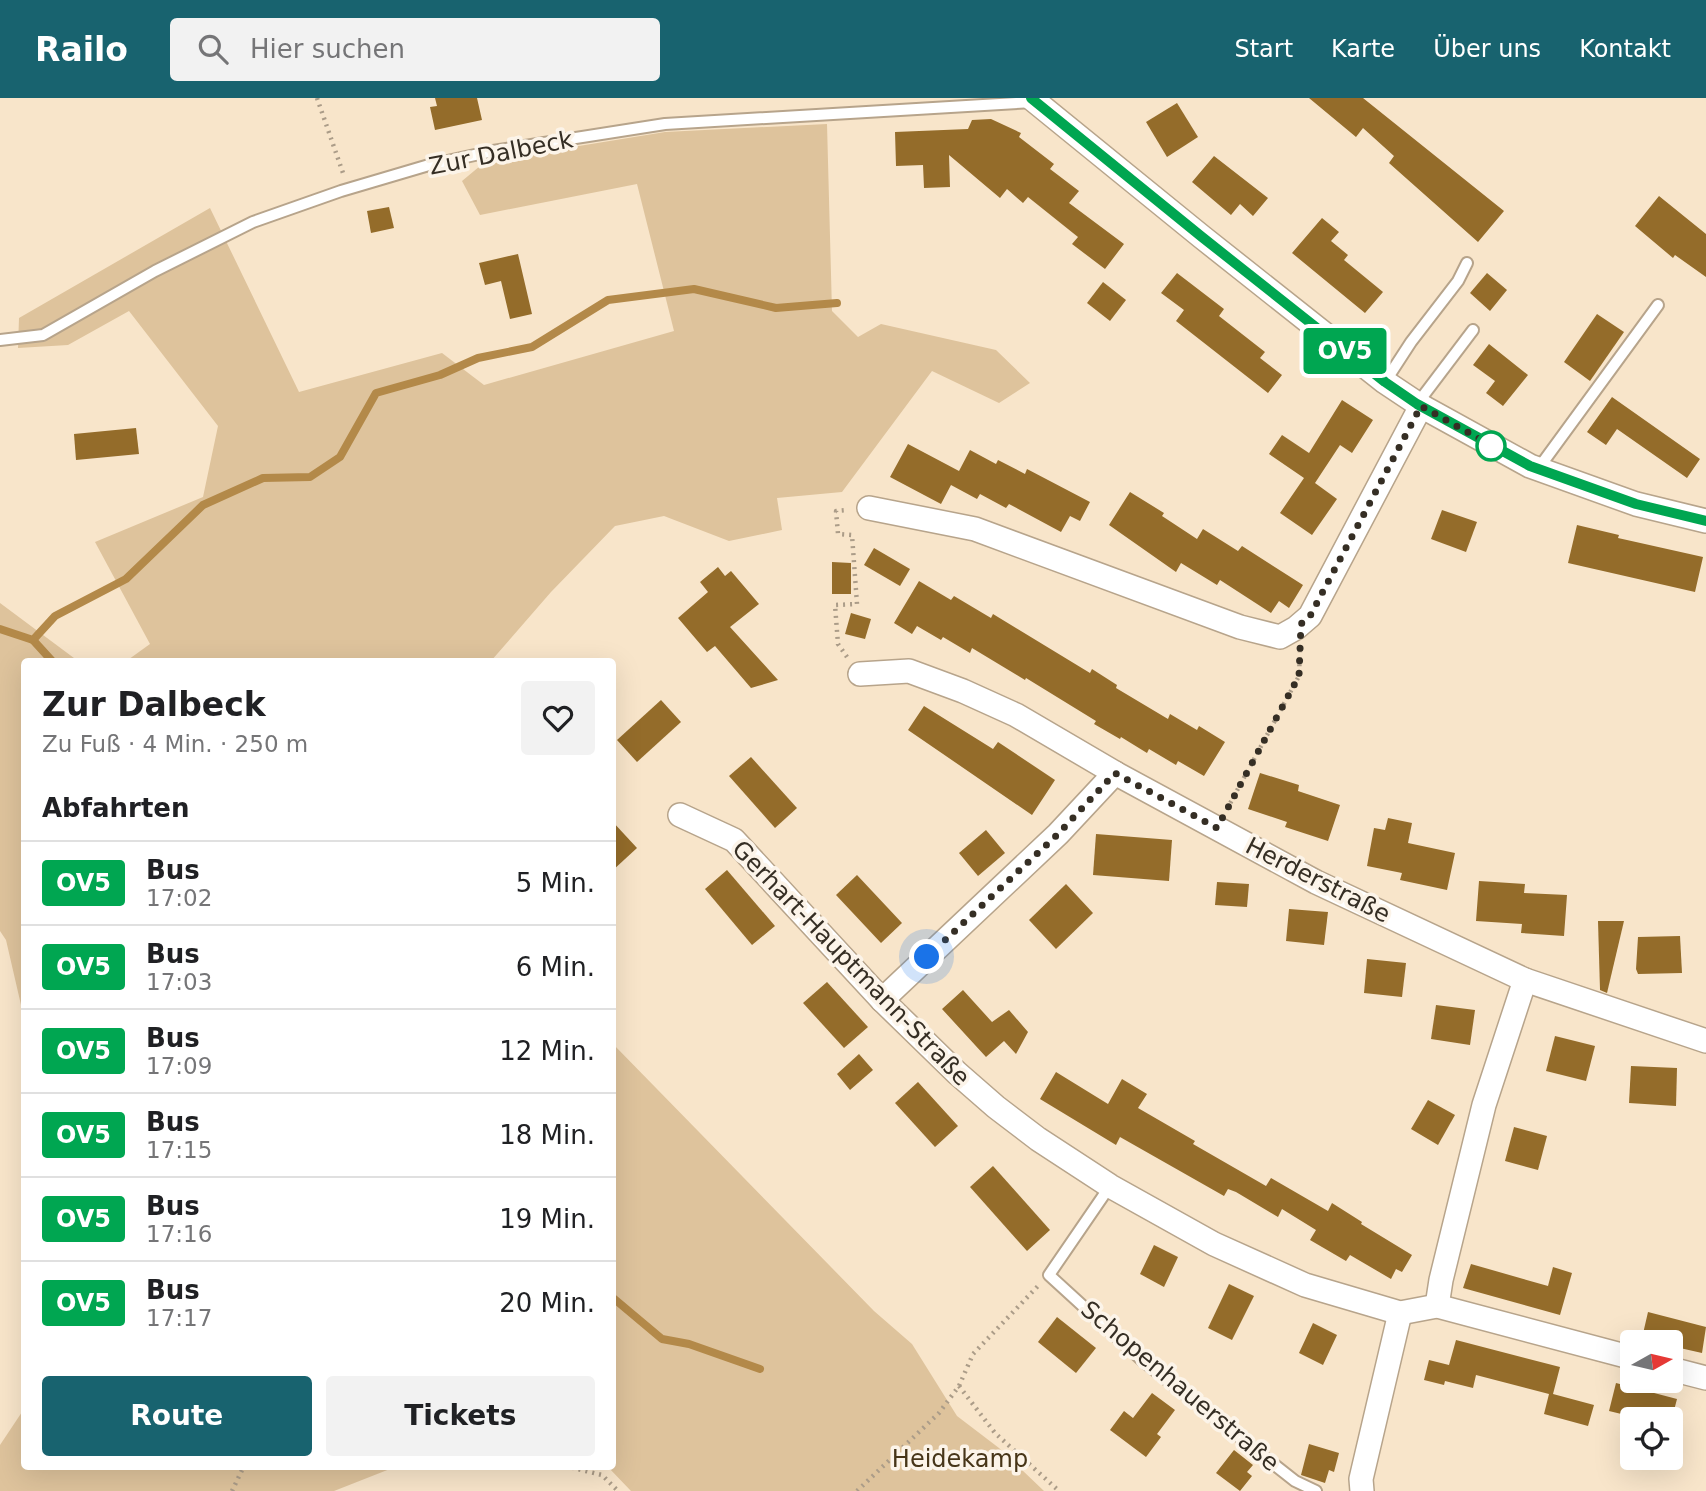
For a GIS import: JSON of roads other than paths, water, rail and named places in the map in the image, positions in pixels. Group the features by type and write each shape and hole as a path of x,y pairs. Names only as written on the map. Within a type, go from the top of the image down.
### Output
{"street":[{"name":"Zur Dalbeck","path":"1039,99 1202,237 1385,382 1419,405 1538,470 1636,504 1706,521"},
{"path":"869,508 975,529 1259,633 1280,636 1310,616 1419,405"},
{"name":"Herderstraße","path":"860,674 909,671 963,691 1016,715 1115,773 1316,882 1525,980 1706,1041"},
{"path":"882,1000 1058,834 1115,773"},
{"name":"Gerhart-Hauptmann-Straße","path":"680,815 734,840 882,1000 996,1107 1038,1139 1110,1186 1214,1244 1305,1284 1400,1313 1437,1306 1620,1355"},
{"path":"1437,1306 1484,1105 1525,980"},
{"path":"1362,1491 1361,1479 1400,1313"},
{"path":"1684,1372 1706,1378"}],"lane":[{"name":"Zur Dalbeck","path":"0,340 43,335 155,271 253,222 348,188 429,165 493,151 665,124 1039,99"},
{"path":"1385,382 1411,342 1458,281 1467,263"},
{"path":"1538,470 1658,305"},
{"path":"1419,405 1474,330"},
{"name":"Schopenhauerstraße","path":"1110,1186 1049,1275 1143,1361 1295,1482 1316,1491"}],"waterway":[{"path":"0,629 33,640 55,616 126,579 203,505 263,478 310,477 340,457 376,393 440,375 478,358 532,347 608,300 694,289 776,308 837,303"},
{"path":"33,640 49,658"},
{"path":"616,1300 662,1339 689,1344 760,1369"}],"park label":[{"name":"Heidekamp","path":"960,1459"}]}
